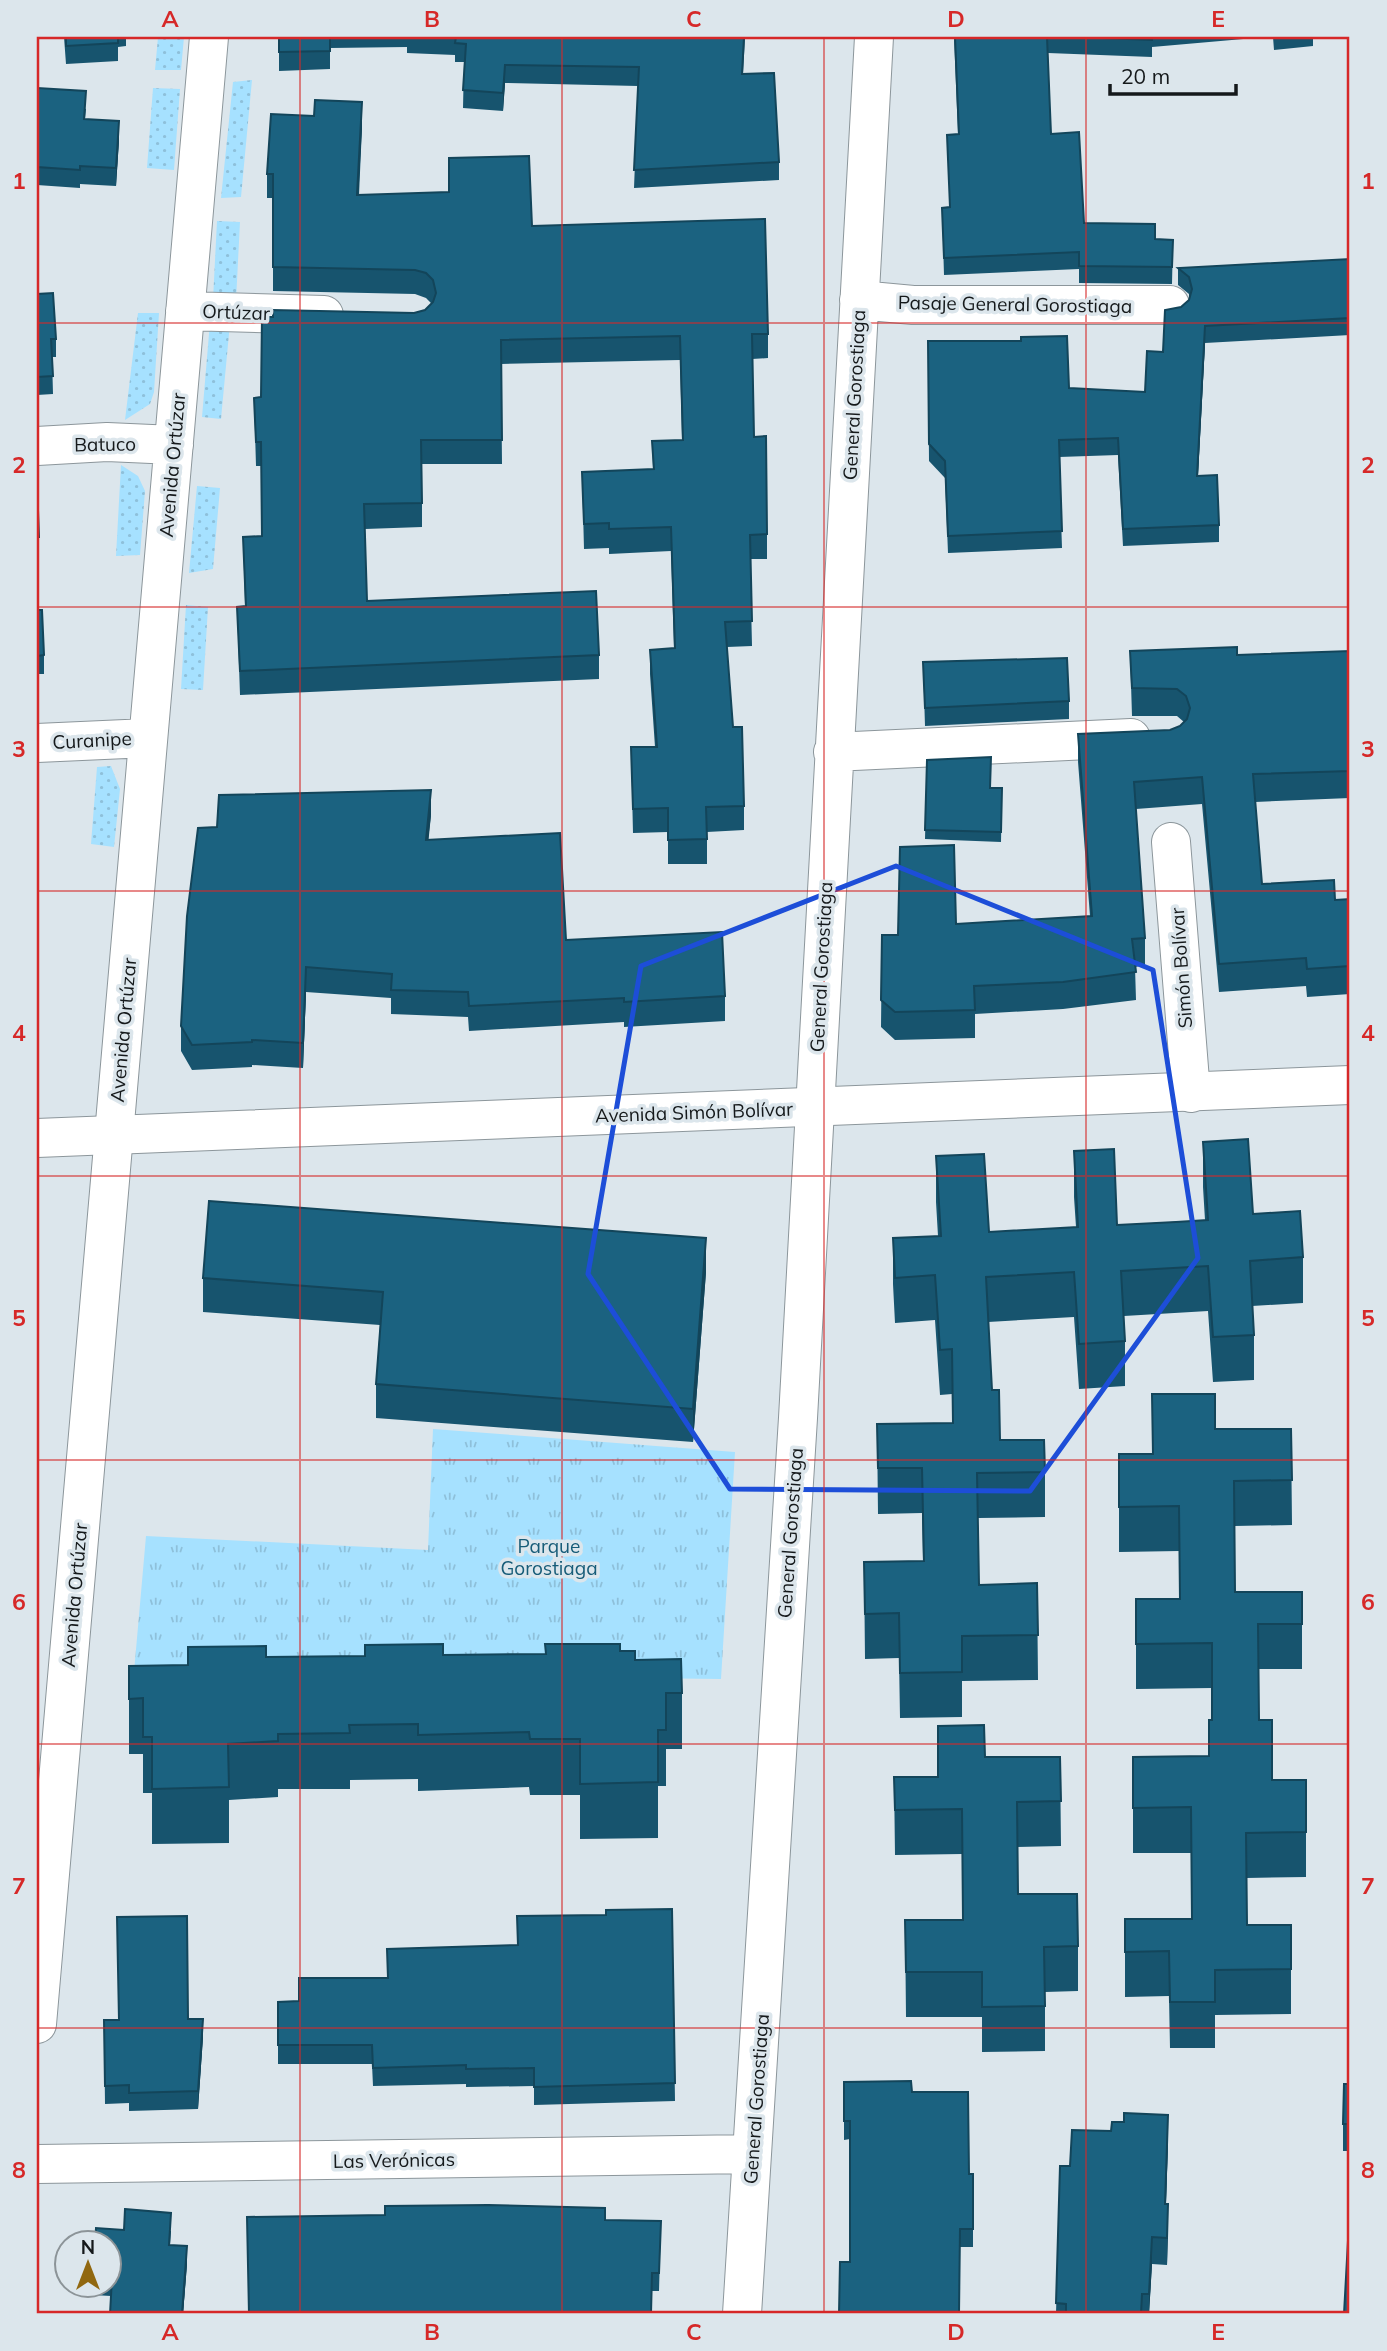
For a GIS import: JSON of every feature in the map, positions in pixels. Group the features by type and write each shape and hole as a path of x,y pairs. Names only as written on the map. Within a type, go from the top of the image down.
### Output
{"street":[{"name":"Avenida Ortúzar","path":"37,2024 209,37"},
{"name":"General Gorostiaga","path":"742,2314 874,37"},
{"name":"Pasaje General Gorostiaga","path":"859,300 913,305 1170,305"},
{"name":"Ortúzar","path":"185,311 360,315"},
{"name":"Batuco","path":"37,446 174,444"},
{"path":"833,752 1168,736"},
{"name":"Curanipe","path":"37,743 148,738"},
{"name":"Simón Bolívar","path":"1171,842 1191,1093"},
{"name":"Avenida Simón Bolívar","path":"37,1138 1350,1085"},
{"name":"Las Verónicas","path":"37,2164 752,2154"}],"highlighted area":[{"path":"896,866 1153,970 1198,1258 1030,1491 730,1489 588,1274 641,966"}],"green space":[{"path":"158,37 184,37 181,70 155,70"},
{"path":"252,80 241,197 221,198 233,82"},
{"path":"153,88 180,89 174,170 147,168"},
{"path":"217,221 240,222 236,301 213,300"},
{"path":"138,313 159,313 154,392 150,404 125,420"},
{"path":"210,322 230,323 221,419 202,417"},
{"path":"121,465 138,476 145,491 140,555 116,556"},
{"path":"197,486 220,488 213,569 189,573"},
{"path":"186,605 208,607 203,690 181,689"},
{"path":"111,766 120,789 114,847 91,844 97,767"},
{"name":"Parque Gorostiaga","path":"433,1429 735,1452 721,1679 134,1672 146,1536 428,1550"}],"building":[{"path":"66,37 118,37 118,43 66,46"},
{"path":"279,37 330,37 330,51 279,52"},
{"path":"456,37 744,37 742,74 774,73 779,162 634,170 639,67 505,65 503,93 463,90 466,44 455,43"},
{"path":"955,37 1047,37 1051,134 1079,132 1084,223 1155,224 1155,239 1173,240 1172,267 1079,266 1079,252 944,258 942,208 950,207 947,135 959,134"},
{"path":"1078,37 1152,37 1152,40"},
{"path":"37,88 86,91 84,119 119,121 116,168 80,166 80,170 37,167"},
{"path":"315,100 362,102 357,195 449,192 449,158 529,156 532,226 765,219 768,334 752,334 754,437 766,436 767,534 750,535 752,621 725,622 733,727 742,727 744,806 706,807 707,839 668,840 668,808 633,809 631,747 657,747 650,650 675,648 671,527 609,529 609,523 584,524 582,472 654,469 652,441 683,440 680,336 501,340 502,440 421,440 422,503 364,504 367,601 596,591 599,655 240,671 237,607 246,606 243,537 262,536 261,442 256,442 254,398 261,397 262,317 273,317 273,310 414,313 425,310 433,302 436,293 433,280 426,273 415,270 273,267 273,174 267,174 271,114 314,116"},
{"path":"1350,259 1350,318 1205,326 1197,476 1217,475 1219,525 1123,529 1118,438 1059,440 1062,531 948,536 945,461 929,444 928,341 1021,341 1021,337 1067,336 1069,388 1145,392 1147,351 1163,352 1165,310 1181,307 1189,300 1192,289 1189,277 1178,268"},
{"path":"53,293 56,339 51,339 53,376 37,377 37,294"},
{"path":"37,484 39,537 37,537"},
{"path":"37,610 42,610 44,655 37,656"},
{"path":"1237,647 1237,655 1350,651 1350,771 1253,774 1262,884 1334,880 1335,900 1350,899 1350,966 1307,969 1306,958 1219,964 1202,777 1134,782 1145,938 1132,939 1136,972 1063,982 974,986 975,1010 895,1012 881,1000 882,935 898,935 900,847 954,845 956,924 1092,916 1078,734 1170,730 1187,719 1190,708 1186,696 1177,689 1132,688 1130,651"},
{"path":"1067,658 1069,701 925,708 923,662"},
{"path":"991,757 990,788 1002,788 1001,832 925,830 927,760"},
{"path":"431,790 426,840 560,833 566,940 722,932 725,996 469,1006 468,992 391,990 392,974 306,967 303,1043 252,1040 192,1045 181,1026 187,916 198,828 217,827 219,795"},
{"path":"1248,1139 1253,1214 1300,1211 1303,1257 1250,1261 1254,1335 1213,1337 1208,1266 1121,1271 1125,1341 1079,1344 1074,1272 986,1277 992,1390 999,1390 1000,1440 1044,1440 1045,1472 977,1473 979,1585 1037,1583 1038,1635 962,1636 962,1672 900,1673 899,1613 865,1614 864,1562 924,1561 922,1468 878,1468 877,1424 953,1423 952,1349 940,1350 935,1275 895,1278 893,1238 941,1236 936,1156 984,1154 989,1232 1078,1227 1074,1151 1114,1149 1117,1225 1176,1222 1208,1220 1203,1142"},
{"path":"209,1201 706,1238 693,1409 376,1384 383,1292 203,1278"},
{"path":"1152,1394 1215,1394 1215,1429 1291,1429 1292,1480 1234,1481 1235,1592 1302,1592 1302,1624 1258,1624 1259,1720 1272,1720 1272,1780 1306,1780 1306,1832 1246,1833 1247,1925 1291,1925 1291,1969 1215,1970 1215,2002 1170,2002 1169,1951 1125,1952 1125,1919 1192,1919 1191,1807 1133,1808 1133,1757 1209,1756 1209,1720 1212,1720 1212,1643 1136,1644 1136,1599 1180,1599 1179,1506 1119,1507 1119,1454 1153,1454"},
{"path":"443,1644 443,1655 546,1654 545,1644 620,1644 620,1651 635,1651 635,1660 681,1659 682,1693 666,1693 666,1730 658,1730 658,1782 580,1784 580,1739 530,1739 529,1732 418,1735 418,1724 349,1725 350,1733 278,1734 278,1741 228,1744 229,1787 152,1789 152,1737 143,1737 143,1698 129,1699 129,1666 188,1665 188,1647 266,1646 266,1657 365,1656 365,1645"},
{"path":"984,1725 985,1757 1060,1757 1061,1801 1017,1802 1018,1894 1077,1894 1078,1946 1044,1947 1045,2006 982,2007 982,1972 906,1972 905,1920 963,1920 962,1809 895,1810 894,1777 938,1777 938,1726"},
{"path":"672,1909 675,2083 534,2087 534,2068 466,2069 466,2065 373,2068 372,2045 278,2045 278,2002 299,2001 299,1978 388,1978 387,1949 518,1945 517,1916 606,1915 606,1910"},
{"path":"187,1916 188,2019 203,2019 198,2091 129,2093 129,2085 105,2086 104,2020 119,2020 117,1917"},
{"path":"911,2081 912,2092 968,2092 973,2229 960,2229 959,2314 839,2314 840,2262 850,2262 850,2121 844,2121 844,2082"},
{"path":"1344,2084 1350,2084 1350,2124 1343,2124"},
{"path":"1124,2113 1168,2115 1165,2204 1168,2204 1167,2238 1152,2237 1149,2294 1142,2294 1141,2314 1066,2314 1066,2304 1056,2303 1060,2166 1070,2166 1072,2130 1111,2131 1112,2122 1124,2122"},
{"path":"1350,2204 1350,2314 1344,2314"},
{"path":"385,2206 605,2208 605,2220 661,2221 659,2273 652,2273 651,2314 249,2314 247,2217 385,2215"},
{"path":"125,2209 171,2213 169,2245 187,2246 182,2314 110,2314 111,2298 122,2298"}]}
